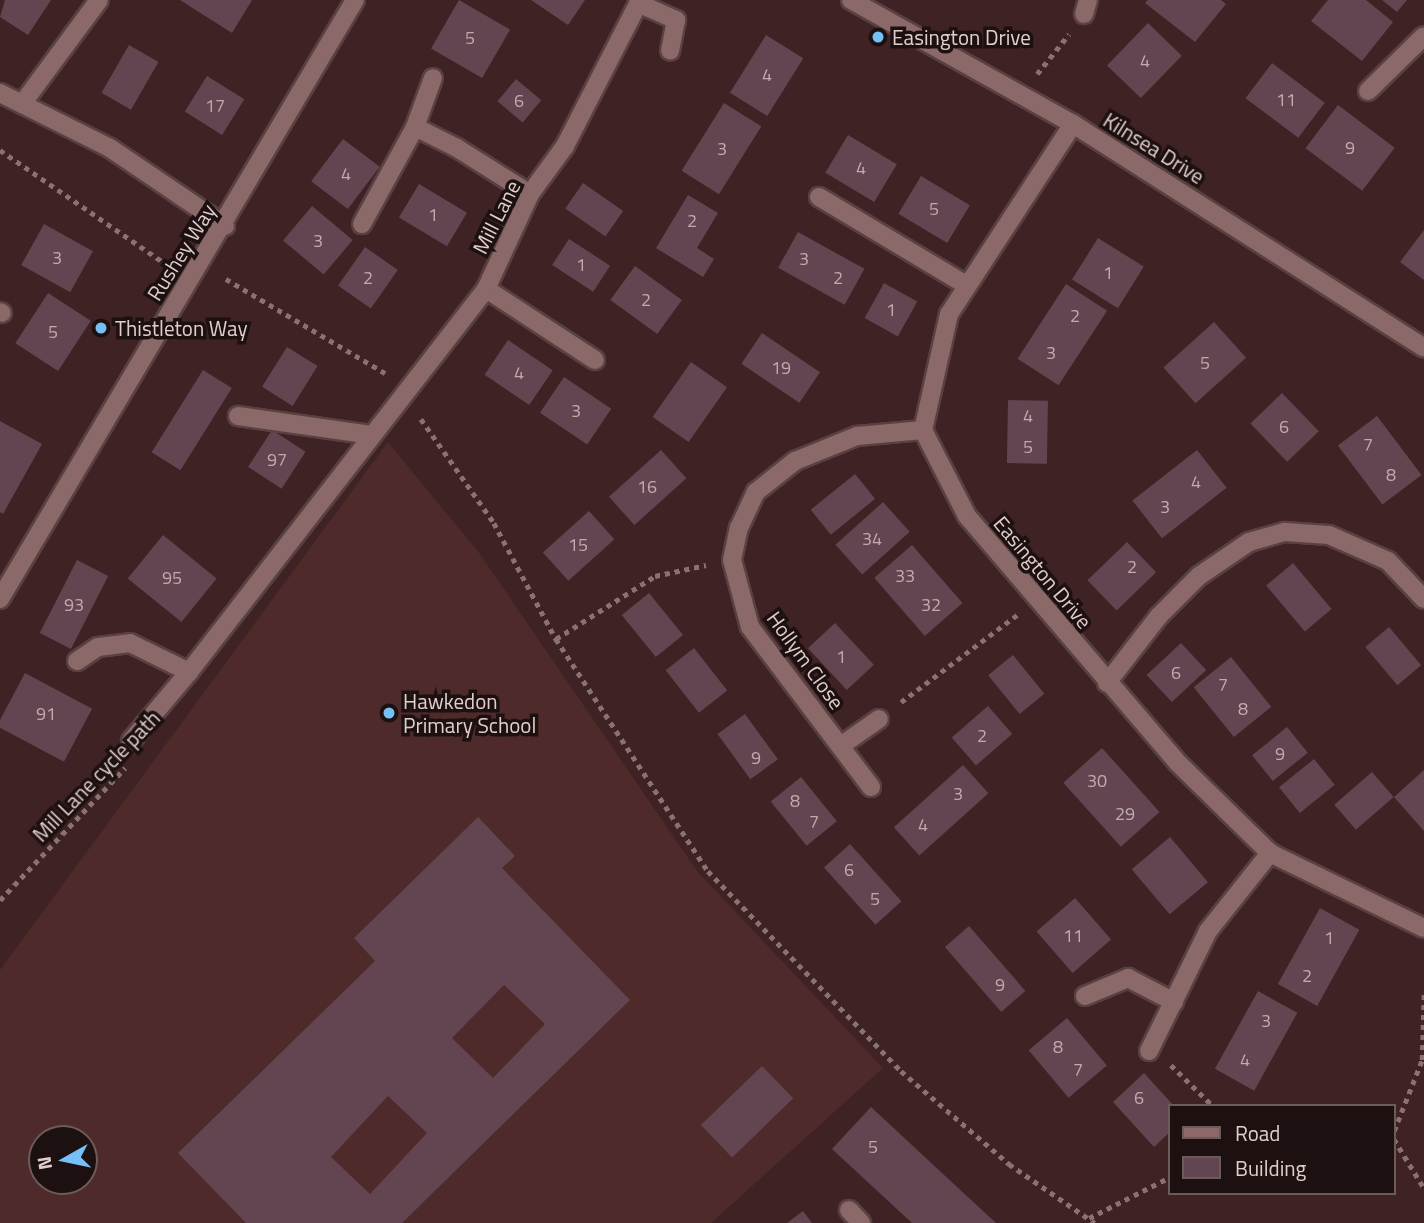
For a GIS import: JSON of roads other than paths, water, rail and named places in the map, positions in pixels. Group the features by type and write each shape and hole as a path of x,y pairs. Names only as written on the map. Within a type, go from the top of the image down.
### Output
{"street":[{"path":"22,104 99,0"},
{"name":"Rushey Way","path":"0,599 225,226 355,0"},
{"name":"Kilnsea Drive","path":"851,0 1073,124 1424,348"},
{"name":"Mill Lane","path":"132,750 371,435 406,398 486,289 530,194 565,146 639,2 676,19 670,50"},
{"path":"1367,91 1424,36"},
{"path":"362,225 415,127 433,78"},
{"path":"0,93 110,148 225,226"},
{"path":"923,430 949,314 965,285 1073,124"},
{"path":"415,127 457,148 530,194"},
{"path":"819,197 965,285"},
{"path":"486,289 595,360"},
{"path":"238,416 371,435"},
{"name":"Hollym Close","path":"871,787 751,627 732,560 739,528 756,492 795,461 857,436 923,430"},
{"name":"Easington Drive","path":"923,430 967,516 1178,763 1270,853 1424,929"},
{"path":"1108,683 1159,616 1199,576 1249,542 1285,532 1329,535 1388,561 1424,598"},
{"path":"76,661 98,647 130,643 189,672"},
{"path":"842,746 879,719"},
{"path":"1149,1051 1209,931 1270,853"},
{"path":"1085,996 1128,978 1174,1002"}],"place":[{"name":"Easington Drive","path":"878,37"},
{"name":"Thistleton Way","path":"101,328"},
{"name":"Hawkedon Primary School","path":"389,713"}]}
